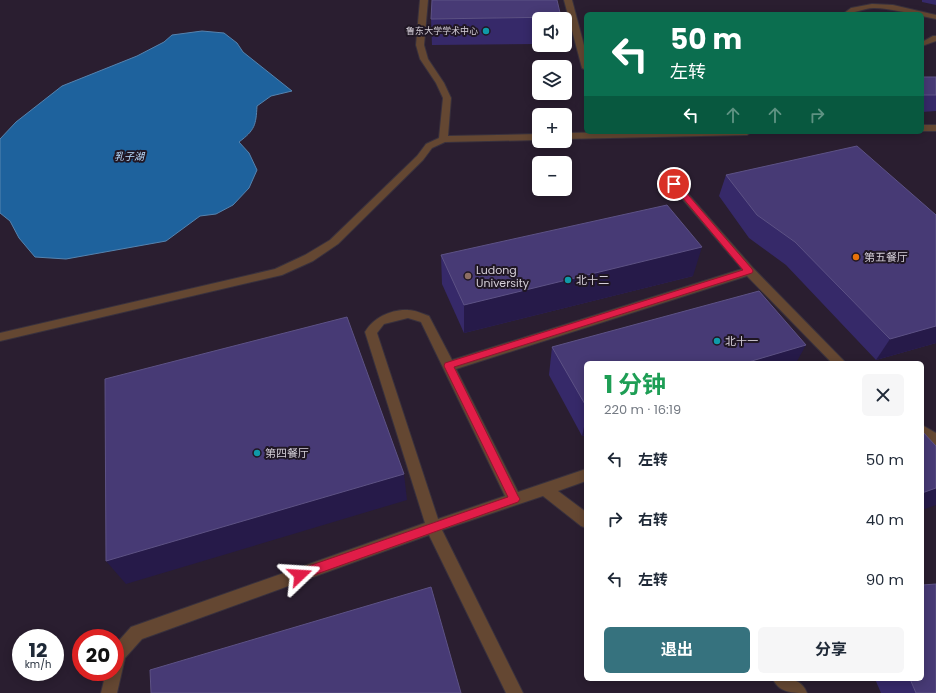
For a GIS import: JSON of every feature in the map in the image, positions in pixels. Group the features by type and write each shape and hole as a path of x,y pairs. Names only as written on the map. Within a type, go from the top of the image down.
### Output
{"lane":[{"path":"424,0 420,45 424,59 440,83 447,98 443,139"},
{"path":"568,0 584,60"},
{"path":"851,12 856,8 873,5 894,6 913,12"},
{"path":"924,15 936,16"},
{"path":"924,17 936,25"},
{"path":"924,44 936,38"},
{"path":"924,128 936,128"},
{"path":"572,136 603,134"},
{"path":"0,337 285,270 310,258 334,242 420,158 430,146 443,139 532,137"},
{"path":"665,173 749,271 838,361"},
{"path":"449,366 749,271"},
{"path":"514,499 425,319 408,314 395,316 380,321 371,332 433,527 515,693"},
{"path":"924,432 936,441"},
{"path":"124,647 137,633 433,527 584,476"},
{"path":"546,489 584,519"},
{"path":"109,693 112,681"},
{"path":"784,681 799,693"}],"shaded area":[{"name":"Ludong University","path":"0,0 936,0 936,693 0,693"}],"water":[{"name":"乳子湖","path":"202,31 224,33 237,43 243,52 292,91 271,96 257,106 254,127 239,142 249,153 257,170 249,188 233,205 216,214 200,216 166,241 66,259 35,257 19,238 10,221 0,213 0,139 16,122 62,86 137,56 164,42 172,35"}],"building":[{"path":"432,0 557,0 560,12 532,12 532,17 431,19"},
{"path":"924,77 936,77 936,95 924,95"},
{"name":"第五餐厅","path":"857,146 936,215 936,326 890,339 795,242 757,215 726,175"},
{"path":"667,205 702,247 464,305 441,255"},
{"path":"759,291 806,345 752,361 584,361 584,403 552,347"},
{"name":"第四餐厅","path":"347,317 404,474 106,561 105,379"},
{"path":"924,433 936,446 936,488 924,492"},
{"path":"936,584 936,693 916,693 911,681 924,681 924,585"},
{"path":"431,587 461,693 151,693 150,670"}],"place":[{"name":"鲁东大学学术中心","path":"486,31"},
{"name":"第五餐厅","path":"856,257"},
{"name":"Ludong University","path":"468,276"},
{"name":"北十二","path":"568,280"},
{"name":"北十一","path":"717,341"},
{"name":"第四餐厅","path":"257,453"}],"route":[{"path":"300,575 514,499 449,366 749,271 674,184"}]}
